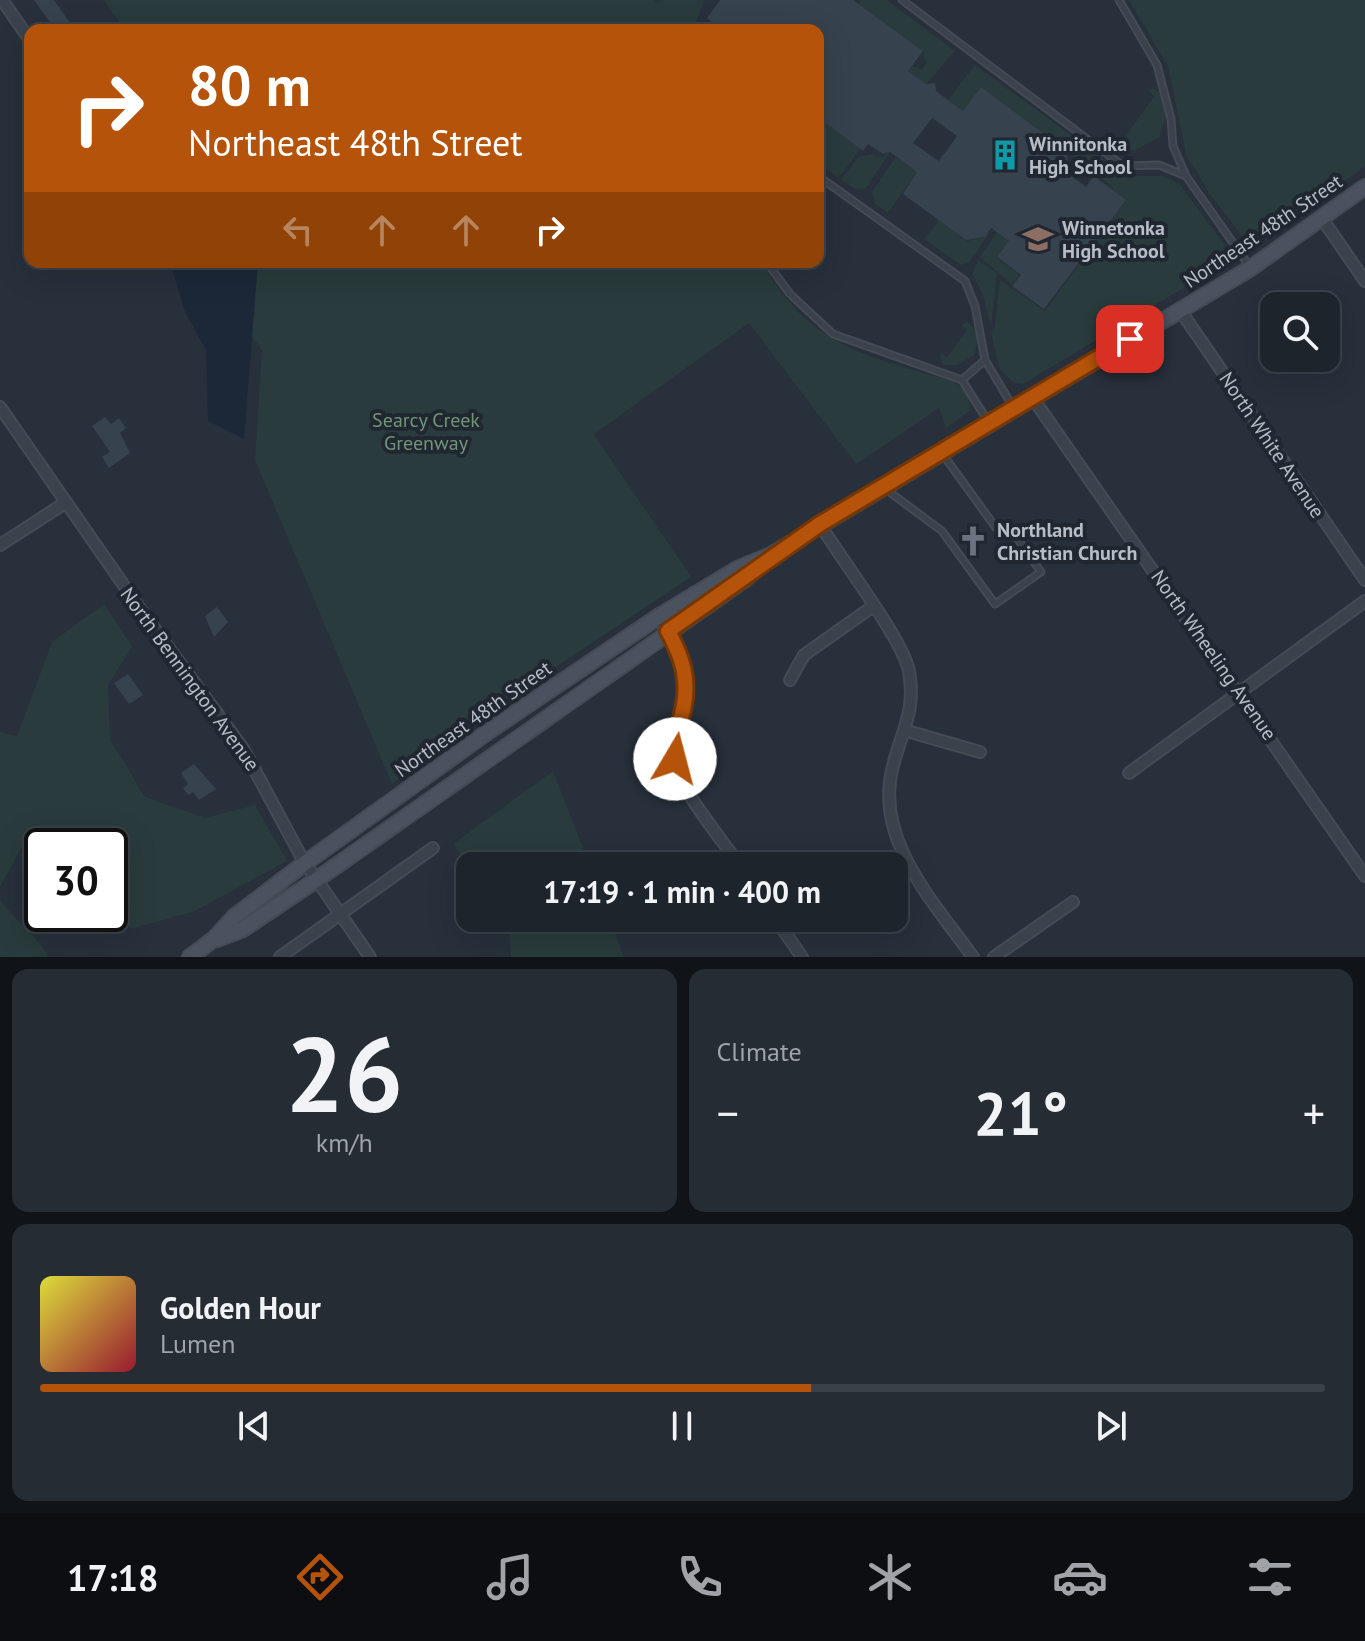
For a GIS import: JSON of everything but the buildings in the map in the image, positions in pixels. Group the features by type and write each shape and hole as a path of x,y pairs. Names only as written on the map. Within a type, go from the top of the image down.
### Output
{"street":[{"path":"2,0 24,31"},
{"name":"Northeast 48th Street","path":"190,957 214,939 234,917 305,863 478,739 658,617 739,568 771,555 1251,268 1323,220 1365,187"},
{"path":"1323,220 1365,281"},
{"name":"North White Avenue","path":"1180,310 1365,580"},
{"name":"North Wheeling Avenue","path":"1032,397 1241,693 1365,876"},
{"name":"North Bennington Avenue","path":"0,407 65,503 244,750 305,863 370,957"},
{"path":"0,545 65,503"},
{"path":"820,524 890,632 908,670 911,715 891,776 892,828 914,873 973,957"},
{"name":"Northeast 48th Street","path":"214,939 243,929 316,880 744,580 771,555"},
{"path":"1129,773 1365,601"},
{"path":"790,680 804,655 872,607"},
{"path":"658,617 678,649 686,679 683,709 674,744 677,767 731,852"},
{"path":"907,731 980,752"},
{"path":"478,739 491,756"},
{"path":"280,957 433,848"},
{"path":"994,957 1073,902"},
{"path":"785,932 802,957"}],"lane":[{"path":"902,0 1123,166 1159,165 1186,176"},
{"path":"1119,0 1157,65 1171,119 1173,146 1186,176 1251,268"},
{"path":"824,180 965,281 975,306 985,360 1014,408"},
{"path":"771,268 790,294 833,334 962,380 989,423"},
{"path":"962,380 985,360"},
{"path":"882,487 942,531 995,604 1041,572 1012,531 996,528 941,452"}],"green space":[{"path":"104,0 654,0 658,3 661,0 705,0 695,24 121,24"},
{"path":"861,0 887,0 955,51 926,84 908,71 911,66 922,69 926,63 923,51 858,4"},
{"path":"1129,0 1365,0 1365,166 1246,241 1209,193 1186,154 1168,66"},
{"path":"975,65 1072,136 1066,150 982,88 963,111 948,100"},
{"path":"1153,88 1162,94 1166,117 1159,137 1136,150 1116,150 1114,138 1121,143 1154,96 1148,91"},
{"path":"824,121 860,149 839,178 824,167"},
{"path":"1085,145 1126,176 1162,176 1179,183 1224,244 1222,265 1023,384 1014,383 999,368 991,332 994,331 1000,280 1045,311 1125,201 1113,187 1073,157 1077,149"},
{"path":"890,152 866,188 855,189 841,180 858,157 873,154 878,158"},
{"path":"896,157 917,172 888,213 875,204 872,192"},
{"path":"939,220 967,241 985,237 993,229 969,262 961,265 924,239"},
{"path":"997,232 1009,241 997,258 1019,275 1012,285 980,257"},
{"path":"978,260 997,273 991,328 983,295 972,274"},
{"name":"Searcy Creek Greenway","path":"200,268 767,268 784,295 824,333 870,356 952,381 966,390 971,410 946,428 939,408 856,464 749,323 594,434 691,577 535,681 392,784 255,460 262,350"},
{"path":"967,322 976,336 974,355 958,365 943,365 940,353 947,357 967,330 961,325"},
{"path":"104,604 132,647 108,685 110,739 145,797 205,818 255,805 287,861 193,912 130,929 128,828 24,828 24,848 21,848 0,887 0,732 17,736 52,642"},
{"path":"553,771 585,852 459,852 453,844"},
{"path":"0,900 48,957 0,957"},
{"path":"509,932 614,932 624,957 511,957"}],"water":[{"path":"172,268 258,268 244,439 208,421 206,350 185,312"}],"place":[{"name":"Winnitonka High School","path":"1005,155"},
{"name":"Winnetonka High School","path":"1038,239"},
{"name":"Northland Christian Church","path":"973,541"}],"route":[{"path":"675,759 674,744 686,694 686,679 678,649 668,631 744,580 771,555 820,524 1130,339"}]}
